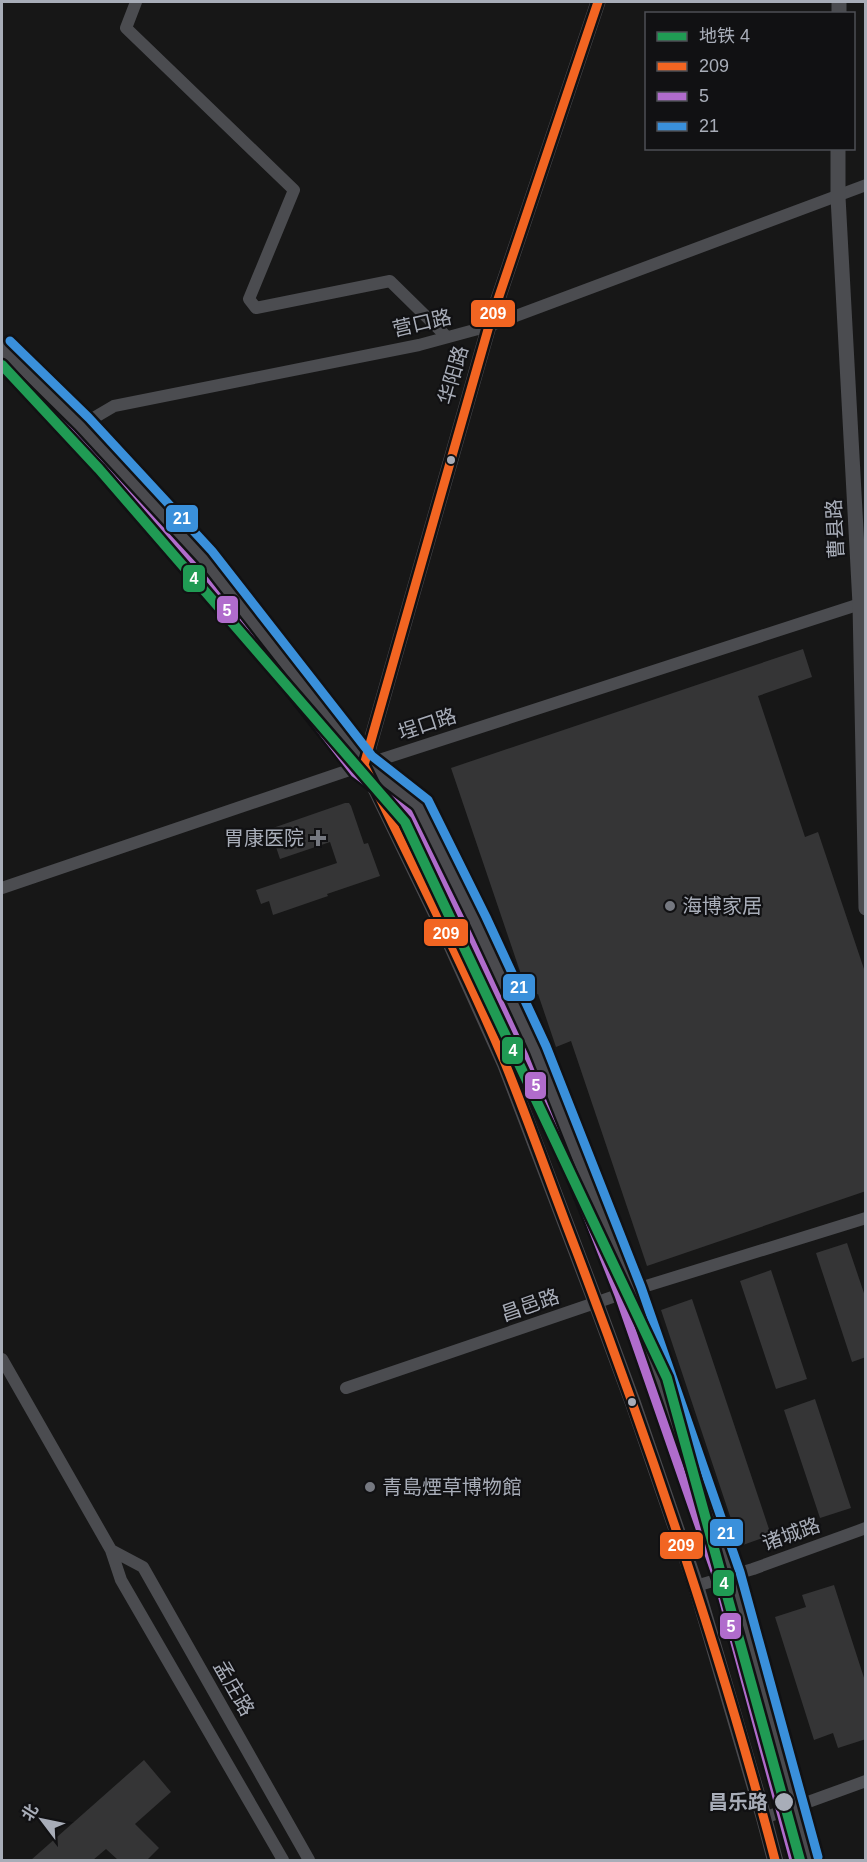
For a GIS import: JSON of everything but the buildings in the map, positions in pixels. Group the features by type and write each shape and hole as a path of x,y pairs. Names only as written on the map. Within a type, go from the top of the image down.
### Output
{"main road":[{"path":"2,350 80,426 203,559 364,765 450,940 505,1064 596,1303 696,1586 775,1860"},
{"path":"364,765 417,805 535,1051 577,1155 630,1291 729,1576 806,1860"}],"street":[{"path":"136,2 126,28 294,190 249,298 256,308 390,281 447,337"},
{"name":"华阳路","path":"364,765 489,326 598,2"},
{"name":"曹县路","path":"838,150 838,196 863,603 865,908"},
{"name":"营口路","path":"80,426 114,406 419,345 489,326 866,186"},
{"name":"埕口路","path":"2,888 364,765 863,603"},
{"name":"昌邑路","path":"346,1388 630,1291 866,1218"},
{"path":"2,1359 111,1550 121,1580 283,1860"},
{"name":"诸城路","path":"696,1586 866,1528"},
{"name":"孟庄路","path":"111,1550 143,1567 309,1860"},
{"path":"764,1818 866,1781"}],"metro line":[{"name":"4","path":"2,365 99,469 405,822 667,1378 800,1860"}],"transit line":[{"name":"209","path":"598,2 489,326 364,765 472,988 505,1063 532,1133 632,1401 684,1552 732,1705 775,1860"},
{"name":"21","path":"10,341 89,418 212,551 372,756 428,800 546,1046 641,1287 740,1572 818,1857"},
{"name":"5","path":"2,366 71,434 194,567 355,773 408,813 524,1056 619,1295 718,1580 794,1860"}],"place":[{"name":"胃康医院","path":"318,838"},
{"name":"海博家居","path":"670,906"},
{"name":"青島煙草博物館","path":"370,1487"},
{"name":"昌乐路","path":"784,1802"}]}
